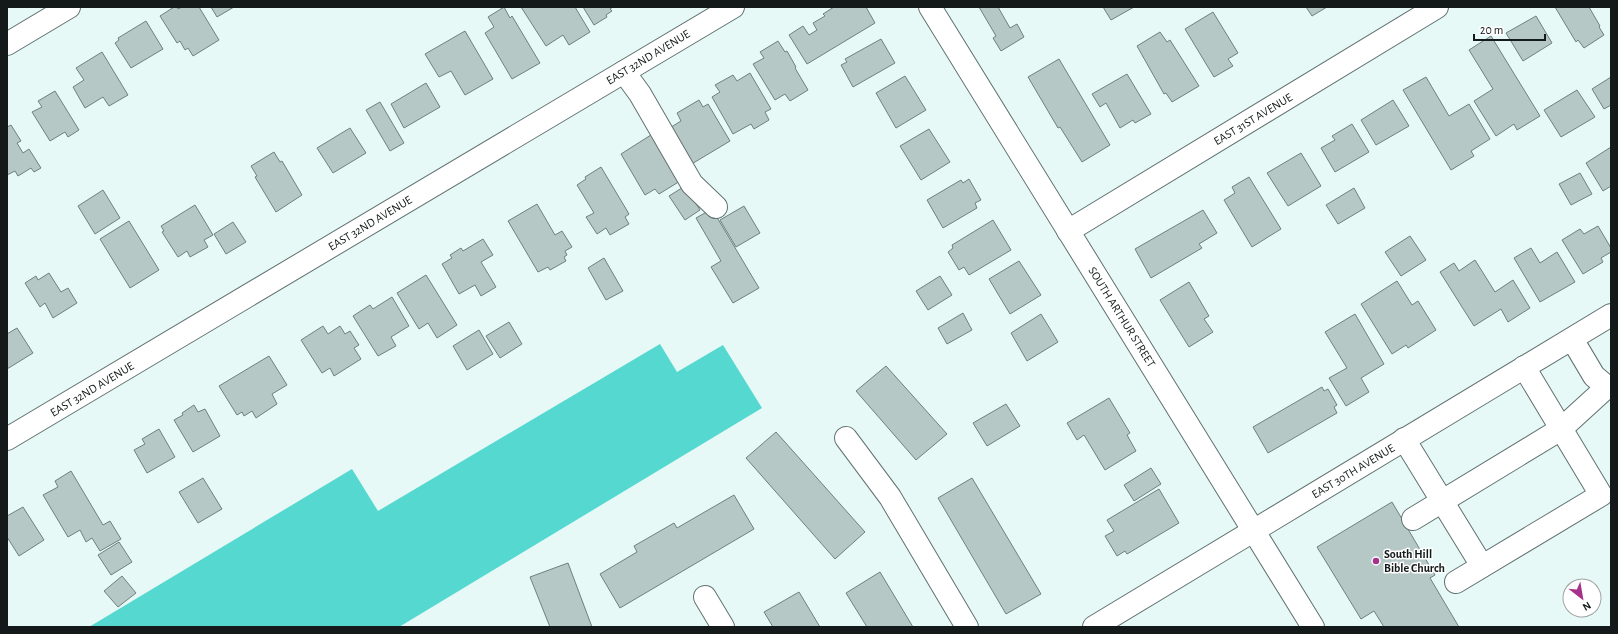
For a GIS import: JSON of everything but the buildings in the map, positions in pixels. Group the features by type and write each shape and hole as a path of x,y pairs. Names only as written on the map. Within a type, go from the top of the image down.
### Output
{"street":[{"path":"7,44 69,7"},
{"name":"EAST 32ND AVENUE","path":"7,440 733,7"},
{"name":"SOUTH ARTHUR STREET","path":"930,7 1313,627"},
{"name":"EAST 31ST AVENUE","path":"1068,231 1437,7"},
{"path":"624,72 640,94 692,184 716,208"},
{"name":"EAST 30TH AVENUE","path":"1094,627 1611,315"},
{"path":"1413,519 1561,429 1609,386 1594,376 1572,338"},
{"path":"1456,582 1606,497 1561,429 1524,367"},
{"path":"846,438 890,497 967,627"},
{"path":"1404,439 1482,566"},
{"path":"705,598 724,627"}],"shaded area":[{"path":"660,344 677,372 723,345 762,408 399,627 89,627 352,469 378,511"}],"place":[{"name":"South Hill Bible Church","path":"1376,561"}]}
